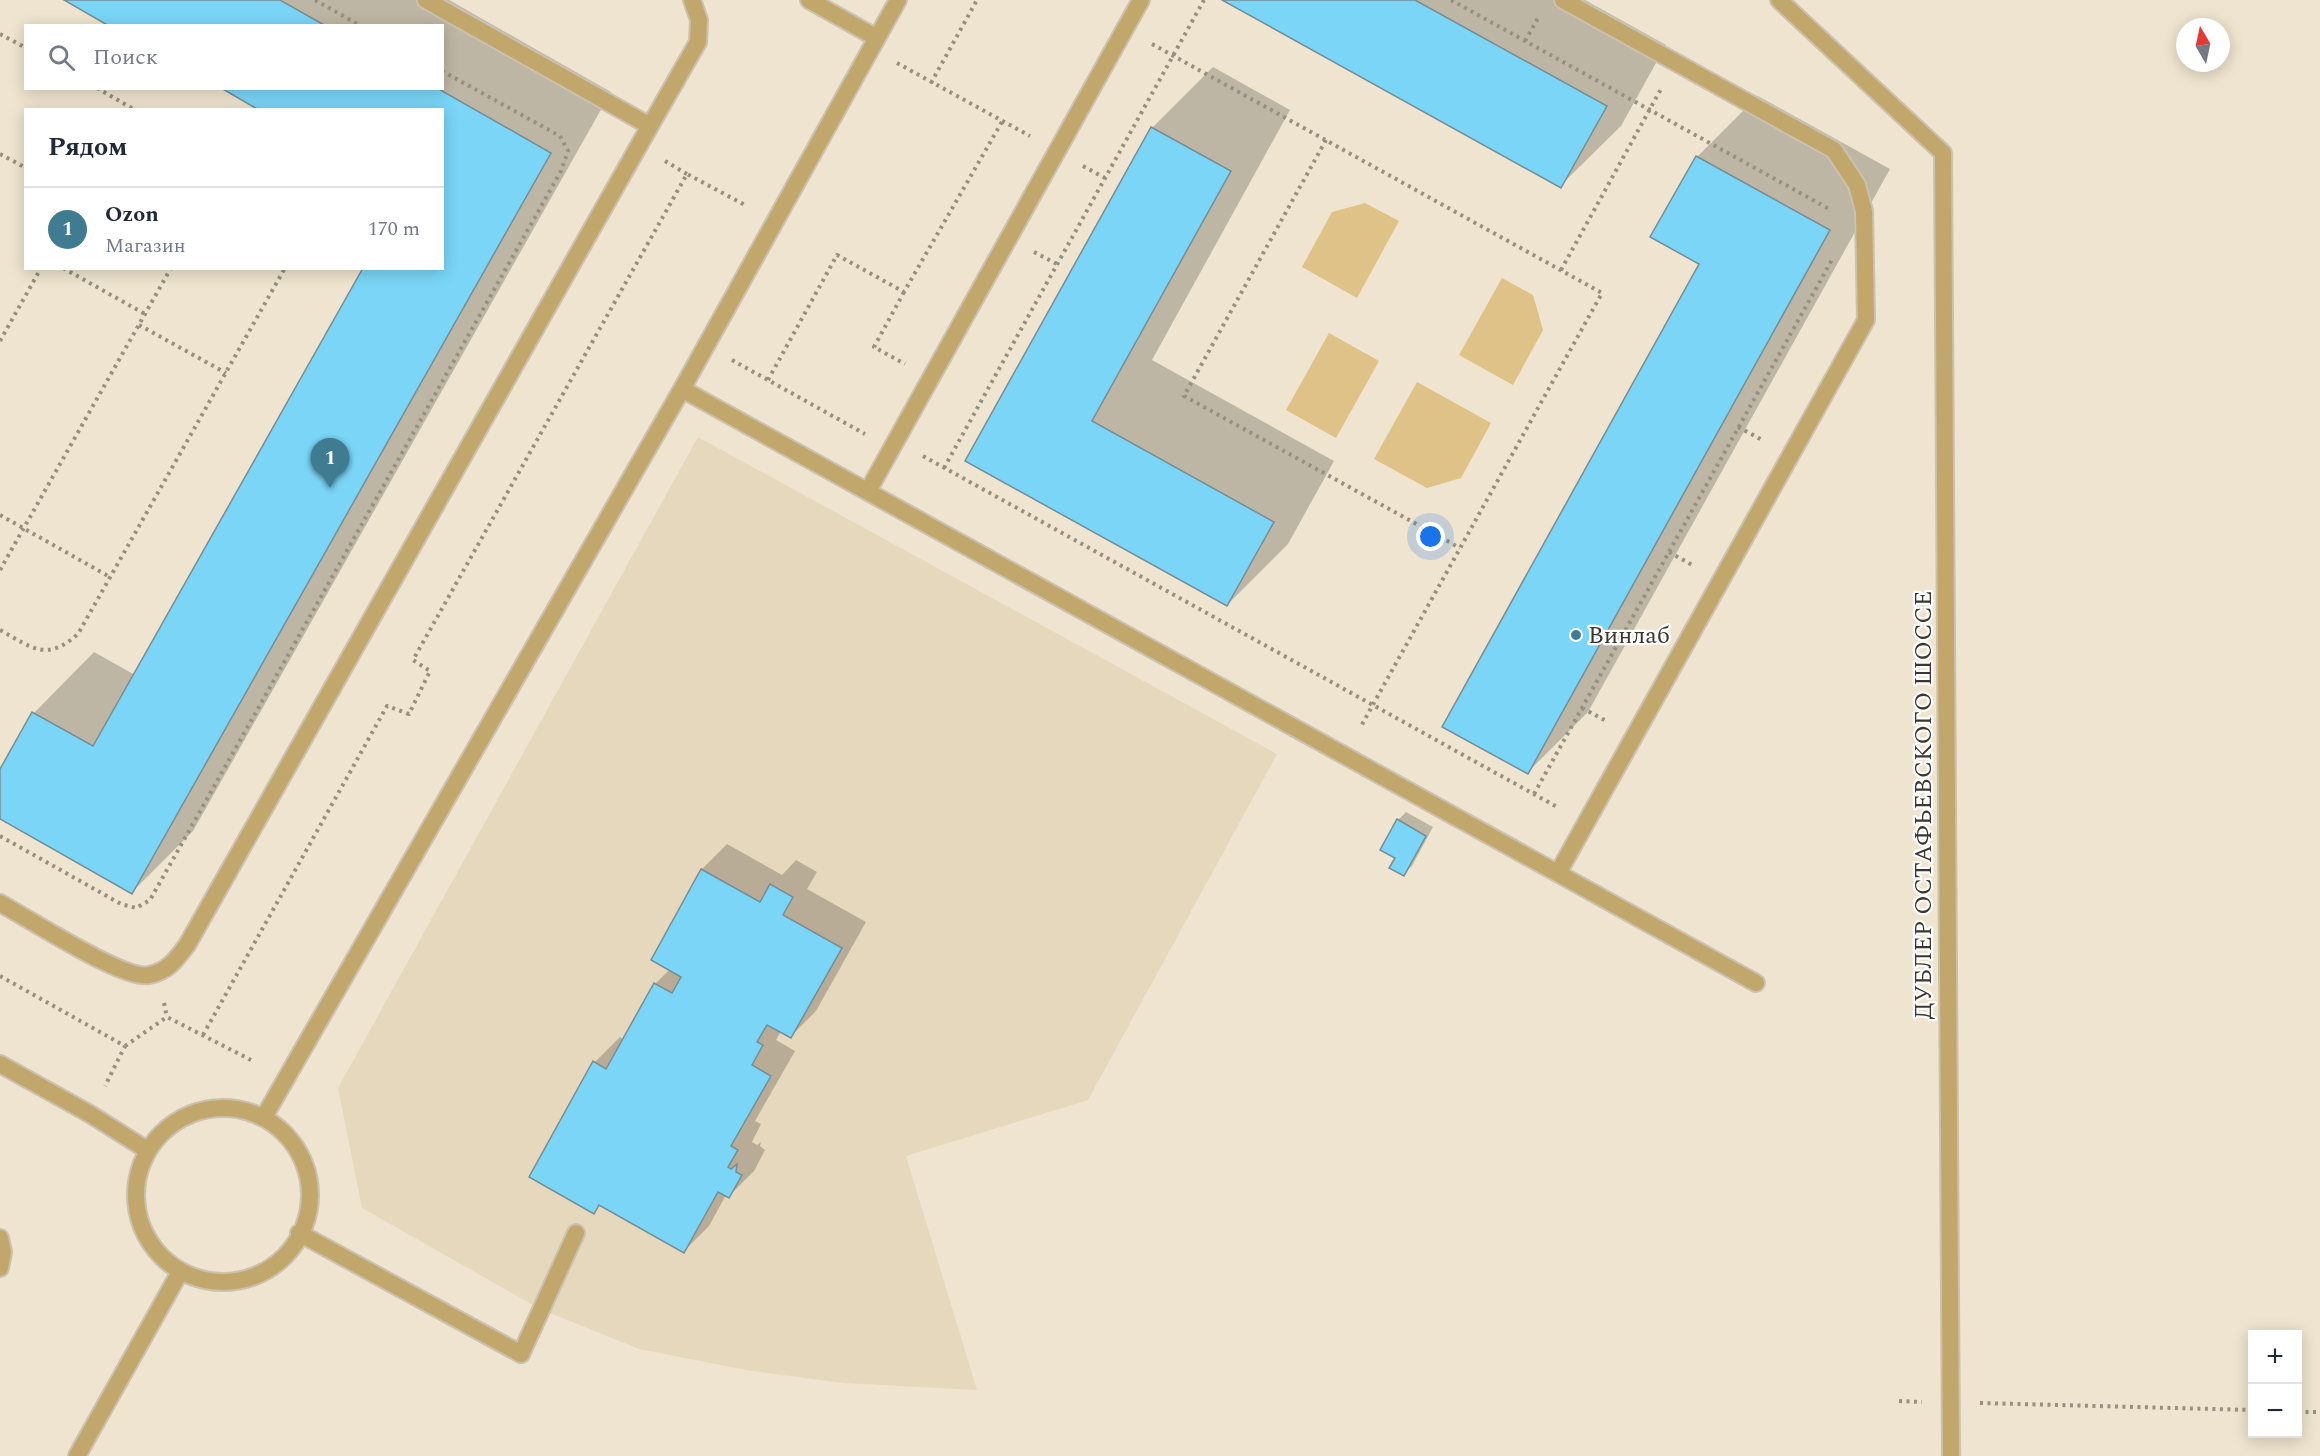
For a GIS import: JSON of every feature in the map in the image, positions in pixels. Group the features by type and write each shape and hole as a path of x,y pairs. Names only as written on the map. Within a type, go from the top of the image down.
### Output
{"street":[{"path":"426,0 650,126"},
{"path":"0,903 121,970 146,976 171,967 199,924 698,42 699,20 692,0"},
{"path":"809,0 877,38"},
{"path":"264,1117 682,389 898,0"},
{"path":"868,491 1141,0"},
{"path":"1558,873 1866,320 1864,212 1857,185 1834,150 1563,0"},
{"name":"ДУБЛЕР ОСТАФЬЕВСКОГО ШОССЕ","path":"1779,0 1943,153 1951,1456"},
{"path":"682,389 1756,982"},
{"path":"0,1064 90,1114 147,1150"},
{"path":"214,1108 241,1109 264,1117 286,1135 301,1155 308,1178 310,1203 304,1227 292,1248 274,1266 252,1277 228,1282 203,1280 180,1272 165,1260 146,1238 136,1209 136,1179 147,1150 164,1130 188,1115 214,1108"},
{"path":"299,1233 521,1354 576,1233"},
{"path":"0,1239 3,1252 0,1268"},
{"path":"77,1456 180,1272"}],"path":[{"path":"315,0 357,24"},
{"path":"931,83 976,0"},
{"path":"944,468 1204,0"},
{"path":"1451,0 1834,212"},
{"path":"1525,41 1542,10"},
{"path":"1125,29 1602,293 1345,755"},
{"path":"0,34 24,47"},
{"path":"891,60 1105,178"},
{"path":"1561,270 1676,63"},
{"path":"0,836 121,904 136,908 150,900 561,171 568,151 560,135 444,72"},
{"path":"101,90 130,108"},
{"path":"931,379 874,347 1003,120"},
{"path":"1326,140 1184,396 1460,548"},
{"path":"0,154 24,167"},
{"path":"203,1035 387,706 410,714 430,671 413,660 687,174 747,206"},
{"path":"1534,794 1837,249"},
{"path":"768,380 837,255 904,292"},
{"path":"0,340 40,270"},
{"path":"67,270 145,314"},
{"path":"0,570 170,270"},
{"path":"0,630 28,645 46,651 63,648 78,634 284,270"},
{"path":"139,325 226,373"},
{"path":"727,357 894,445 944,468 1586,824"},
{"path":"0,515 110,577"},
{"path":"0,976 125,1046"},
{"path":"104,1087 125,1046 167,1017 251,1060"},
{"path":"1899,1401 2248,1410"},
{"path":"2302,1412 2320,1412"}],"shaded area":[{"path":"1365,203 1399,221 1357,298 1302,267 1332,212"},
{"path":"1502,278 1533,295 1543,330 1513,385 1459,355"},
{"path":"1329,333 1379,361 1336,438 1286,410"},
{"path":"1417,382 1491,423 1461,478 1427,488 1374,459"},
{"path":"698,437 1277,754 1088,1100 906,1156 977,1390 843,1383 746,1370 639,1349 540,1309 362,1208 338,1088"}],"building":[{"path":"64,0 280,0 322,24 106,24"},
{"path":"1222,0 1415,0 1607,106 1561,188"},
{"path":"224,90 441,90 551,153 132,894 0,819 0,769 32,712 93,746 362,270 444,270 444,108 256,108"},
{"path":"1151,127 1231,171 1092,421 1274,522 1227,606 965,461"},
{"path":"1696,156 1830,230 1528,774 1442,727 1699,264 1650,237"},
{"path":"1397,819 1426,836 1404,876 1389,868 1395,858 1380,850"},
{"path":"701,869 760,902 770,884 793,897 783,915 842,948 791,1038 767,1025 757,1042 763,1045 752,1065 771,1076 731,1146 738,1150 728,1167 731,1169 737,1164 736,1172 742,1175 729,1198 718,1192 684,1253 599,1205 594,1214 529,1177 593,1061 606,1069 654,983 672,993 681,977 651,960"}],"place":[{"name":"Ozon","path":"330,488"},
{"name":"Винлаб","path":"1576,635"}]}
